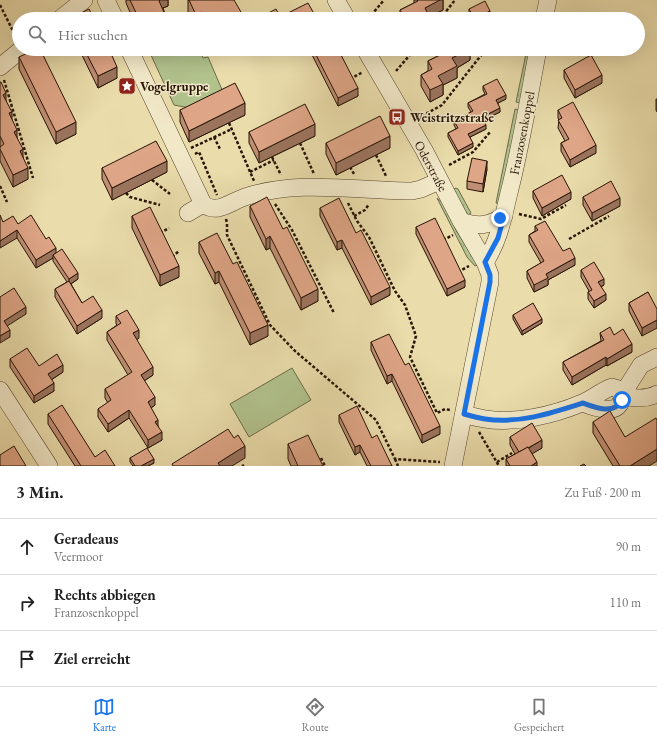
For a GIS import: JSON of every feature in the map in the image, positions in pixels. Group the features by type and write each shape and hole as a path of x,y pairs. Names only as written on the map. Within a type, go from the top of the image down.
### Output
{"street":[{"path":"69,12 84,0"},
{"path":"106,0 112,12"},
{"path":"336,0 344,12"},
{"path":"545,12 548,0"},
{"path":"1,70 15,56"},
{"path":"133,56 211,203"},
{"name":"Oderstraße","path":"369,56 424,150 439,181 457,228 477,264"},
{"name":"Franzosenkoppel","path":"477,264 498,238 510,215 515,170 537,56"},
{"path":"211,203 208,208 214,210 255,194 318,186 412,191 439,181"},
{"path":"188,214 211,203"},
{"path":"457,228 489,224 510,215"},
{"path":"447,464 458,412 490,282 490,275 477,264"},
{"path":"622,395 641,365 657,357"},
{"path":"458,412 484,419 508,420 554,413 583,403 594,395 612,387 618,389 622,395 636,399 657,394"},
{"path":"0,390 49,466"}],"path":[{"path":"374,12 384,0"},
{"path":"446,12 456,0"},
{"path":"0,5 12,29"},
{"path":"396,71 409,56"},
{"path":"422,116 442,104 480,56"},
{"path":"1,70 33,178"},
{"path":"349,79 364,72"},
{"path":"229,123 257,187"},
{"path":"185,151 232,129"},
{"path":"449,164 473,152 491,130"},
{"path":"204,135 207,140"},
{"path":"214,137 220,149"},
{"path":"300,143 314,175"},
{"path":"194,154 199,152 211,203"},
{"path":"376,155 386,176"},
{"path":"250,172 273,159 282,177"},
{"path":"152,180 170,194"},
{"path":"0,186 7,202"},
{"path":"126,193 130,197 160,204"},
{"path":"273,198 274,203 292,230 334,313"},
{"path":"346,200 354,216 369,237 395,291 404,305 416,336 410,357 434,406 438,413 445,409 458,412"},
{"path":"354,216 365,210 371,201"},
{"path":"510,215 541,219 566,205"},
{"path":"224,215 227,224 227,235 270,325 295,351 376,420 398,466"},
{"path":"569,239 609,216"},
{"path":"158,234 169,228"},
{"path":"442,240 457,228"},
{"path":"170,259 179,251"},
{"path":"458,272 477,264"},
{"path":"478,432 499,466"},
{"path":"497,462 512,453"},
{"path":"321,458 325,466"},
{"path":"395,458 447,464"}],"green space":[{"path":"151,56 208,57 223,92 190,108 174,105"},
{"path":"526,56 531,56 521,103 516,102"},
{"path":"515,109 519,110 501,204 496,203"},
{"path":"456,188 458,189 471,213 468,215 452,190"},
{"path":"437,198 443,203 457,232 478,265 475,266 467,257"},
{"path":"292,368 311,400 249,437 230,404"}],"building":[{"path":"130,0 160,0 159,1 164,12 136,12"},
{"path":"189,0 234,0 241,12 202,12 195,12"},
{"path":"417,0 440,0 425,8 427,12 401,12 400,10 418,1"},
{"path":"485,1 490,11 471,12 469,9"},
{"path":"308,3 313,12 290,12"},
{"path":"89,9 90,12 83,12"},
{"path":"276,9 278,12 270,12"},
{"path":"43,56 76,122 56,132 19,57"},
{"path":"88,56 112,56 117,67 98,76"},
{"path":"317,56 342,56 358,88 338,98"},
{"path":"438,56 456,56 452,58 457,66 438,76 443,84 430,90 421,75 432,69 428,61"},
{"path":"592,56 602,75 575,90 564,70"},
{"path":"497,79 506,95 496,100 500,108 482,117 486,125 468,134 473,143 458,151 448,133 458,128 454,121 473,111 468,103 487,94 483,86"},
{"path":"0,82 6,93 3,95 12,112 9,113 17,130 14,132 23,149 20,151 28,168 13,175 0,149 0,147 4,144 0,136"},
{"path":"235,83 245,103 189,131 180,110"},
{"path":"573,102 596,145 570,160 561,143 569,139 558,120 562,118 558,110"},
{"path":"305,104 315,124 259,152 249,132"},
{"path":"380,116 390,136 336,163 326,143"},
{"path":"156,141 167,161 112,188 102,168"},
{"path":"472,158 487,161 483,184 467,181"},
{"path":"562,175 571,192 542,208 533,191"},
{"path":"611,181 620,198 592,213 583,197"},
{"path":"267,197 283,229 287,227 318,289 301,298 270,236 266,239 250,206"},
{"path":"339,198 356,233 361,230 390,287 371,297 342,240 337,242 320,208"},
{"path":"150,207 179,266 160,275 132,216"},
{"path":"0,215 3,222 13,216 18,224 31,215 46,239 49,237 56,248 36,260 17,230 0,241"},
{"path":"435,218 465,280 447,289 416,227"},
{"path":"545,221 563,251 570,248 575,258 546,274 548,278 534,285 527,271 544,261 529,235 538,230 535,226"},
{"path":"217,233 233,264 237,262 268,325 250,333 219,271 215,273 199,242"},
{"path":"62,249 78,273 69,279 53,255"},
{"path":"594,262 604,279 598,282 606,294 594,301 588,292 592,290 581,270"},
{"path":"69,281 82,303 93,296 102,310 77,326 55,289"},
{"path":"14,288 26,307 4,321 10,330 0,336 0,297"},
{"path":"648,292 657,309 657,320 642,328 629,303"},
{"path":"533,303 542,319 522,331 513,315"},
{"path":"127,310 139,330 133,333 153,367 141,375 155,397 148,402 158,420 155,422 162,432 148,440 129,410 108,424 98,409 111,400 105,389 132,372 107,332 121,323 116,316"},
{"path":"610,327 614,335 623,329 632,344 572,377 563,362 604,340 600,333"},
{"path":"389,334 405,365 409,363 440,426 422,435 392,374 387,376 371,342"},
{"path":"27,348 39,366 57,354 63,365 48,374 54,383 34,396 10,359"},
{"path":"62,405 95,457 105,450 115,466 81,466 48,414"},
{"path":"357,406 372,438 377,435 392,466 371,466 360,445 355,447 339,415"},
{"path":"610,411 625,437 656,418 657,449 630,466 620,466 593,422"},
{"path":"532,423 542,440 519,452 510,437"},
{"path":"228,429 234,438 238,435 245,446 218,463 220,466 173,466 172,464"},
{"path":"308,435 323,466 298,466 288,444"},
{"path":"14,446 26,466 0,466 0,455"},
{"path":"528,447 537,462 531,466 510,466 506,459"},
{"path":"147,448 154,459 141,466 135,466 130,458"}],"place":[{"name":"Vogelgruppe","path":"127,86"},
{"name":"Weistritzstraße","path":"397,117"}],"route":[{"path":"500,218 504,216 498,238 485,262 490,275 490,282 464,414 484,419 508,420 530,418 554,413 583,403 595,408 612,409 620,405 622,400"}]}
